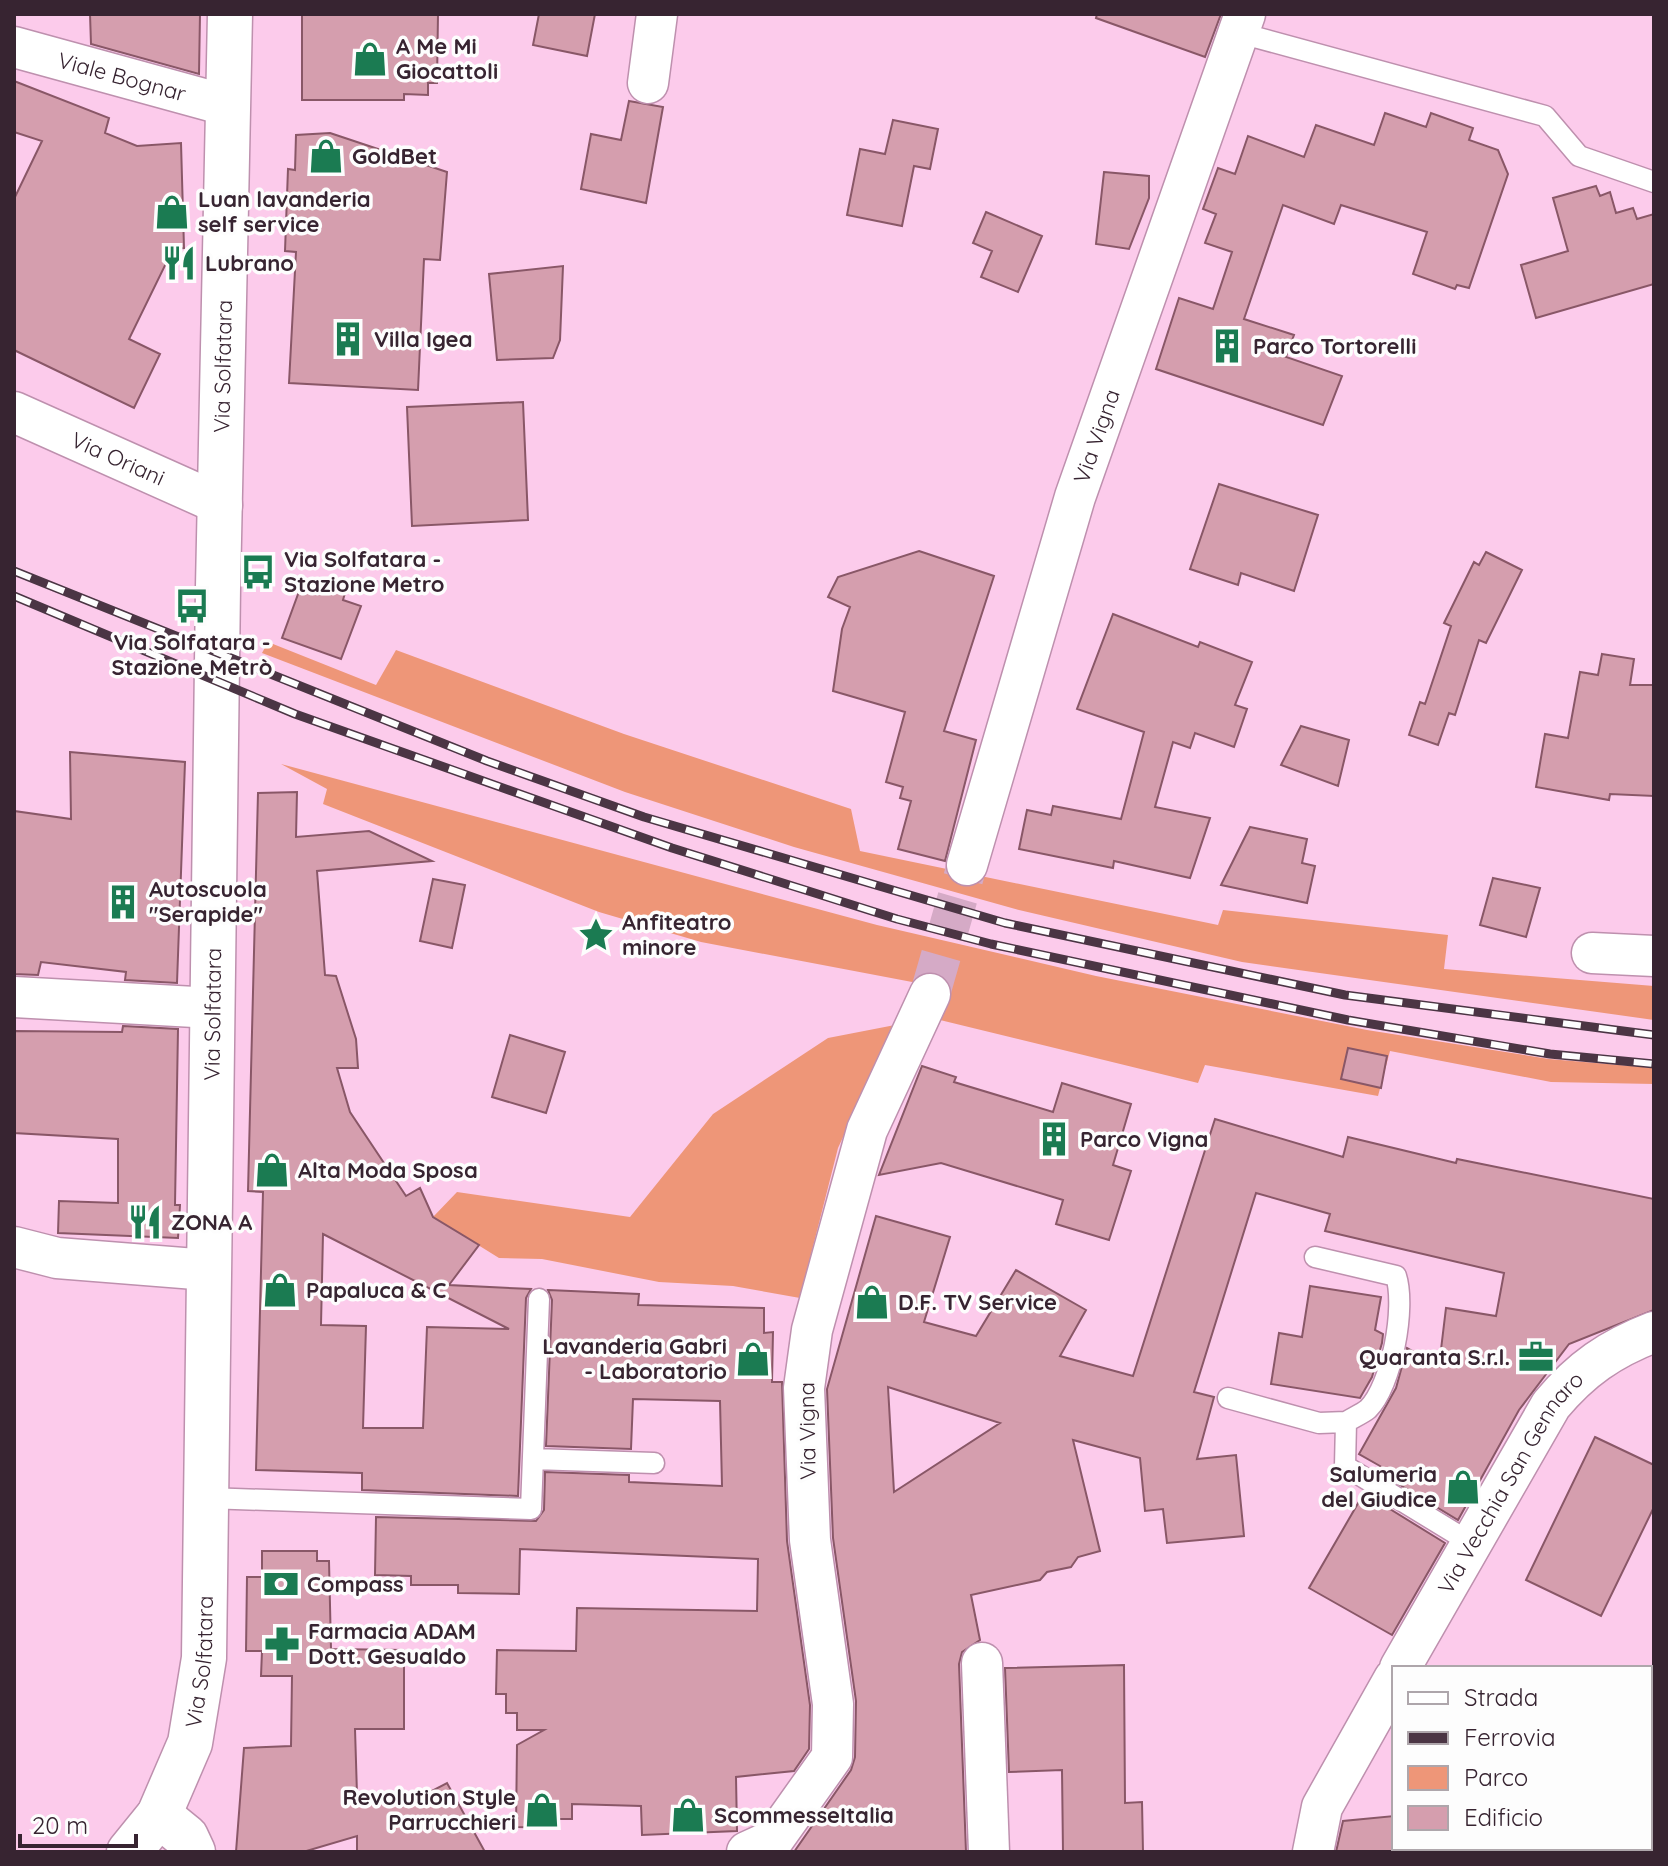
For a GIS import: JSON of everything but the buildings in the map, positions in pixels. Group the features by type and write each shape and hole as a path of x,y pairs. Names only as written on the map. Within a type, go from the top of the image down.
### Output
{"main road":[{"name":"Via Solfatara","path":"129,1852 159,1815 190,1743 204,1658 230,14"},
{"path":"159,1815 186,1837 193,1852"}],"street":[{"path":"648,83 657,14"},
{"name":"Via Vigna","path":"967,865 1075,497 1242,23"},
{"name":"Viale Bognar","path":"14,47 229,106"},
{"name":"Via Oriani","path":"14,412 222,505"},
{"path":"1592,953 1654,956"},
{"name":"Via Vigna","path":"747,1852 773,1840 832,1757 833,1704 810,1540 804,1388 812,1330 867,1130 930,994"},
{"path":"14,997 213,1008"},
{"path":"14,1247 57,1258 208,1270"},
{"name":"Via Vecchia San Gennaro","path":"1401,1666 1551,1405 1578,1374 1615,1347 1654,1332"},
{"path":"982,1663 989,1852"},
{"path":"1313,1852 1322,1807 1392,1683"}],"lane":[{"path":"1242,23 1545,116 1579,156 1654,182"},
{"path":"1228,1398 1319,1423 1346,1422 1369,1408 1390,1368 1401,1292 1396,1276 1315,1257"},
{"path":"207,1498 531,1509 539,1299"},
{"path":"1346,1422 1345,1466 1471,1543"},
{"path":"533,1459 654,1463"}],"green space":[{"path":"268,642 376,685 396,650 624,734 851,809 860,851 1218,925 1223,910 1448,935 1444,969 1654,986 1654,1020 1242,962 1019,910 794,847 625,792 262,653"},
{"path":"281,764 877,925 1096,976 1367,1030 1549,1059 1654,1068 1654,1084 1551,1082 1390,1051 1378,1096 1205,1065 1198,1083 940,1020 949,989 701,942 599,912 323,804 327,789"},
{"path":"895,1025 838,1148 800,1298 733,1286 659,1282 542,1259 499,1258 433,1217 457,1192 630,1217 713,1114 828,1038"}],"tunnel":[{"path":"930,994 967,865"}],"railway":[{"path":"14,571 487,761 644,817 1005,923 1345,995 1654,1035"},
{"path":"14,596 295,714 672,848 897,919 991,944 1348,1020 1550,1054 1654,1064"}],"place":[{"name":"A Me Mi Giocattoli","path":"370,59"},
{"name":"GoldBet","path":"326,156"},
{"name":"Luan lavanderia self service","path":"172,212"},
{"name":"Lubrano","path":"179,263"},
{"name":"Villa Igea","path":"348,339"},
{"name":"Parco Tortorelli","path":"1227,346"},
{"name":"Via Solfatara - Stazione Metro","path":"258,572"},
{"name":"Via Solfatara - Stazione Metrò","path":"192,606"},
{"name":"Autoscuola \"Serapide\"","path":"123,902"},
{"name":"Anfiteatro minore","path":"596,935"},
{"name":"Parco Vigna","path":"1054,1139"},
{"name":"Alta Moda Sposa","path":"272,1170"},
{"name":"ZONA A","path":"145,1222"},
{"name":"Papaluca & C","path":"280,1290"},
{"name":"D.F. TV Service","path":"872,1302"},
{"name":"Quaranta S.r.l.","path":"1536,1357"},
{"name":"Lavanderia Gabri - Laboratorio","path":"753,1359"},
{"name":"Salumeria del Giudice","path":"1463,1487"},
{"name":"Compass","path":"281,1584"},
{"name":"Farmacia ADAM Dott. Gesualdo","path":"282,1644"},
{"name":"Revolution Style Parrucchieri","path":"542,1810"},
{"name":"ScommesseItalia","path":"688,1815"}]}
